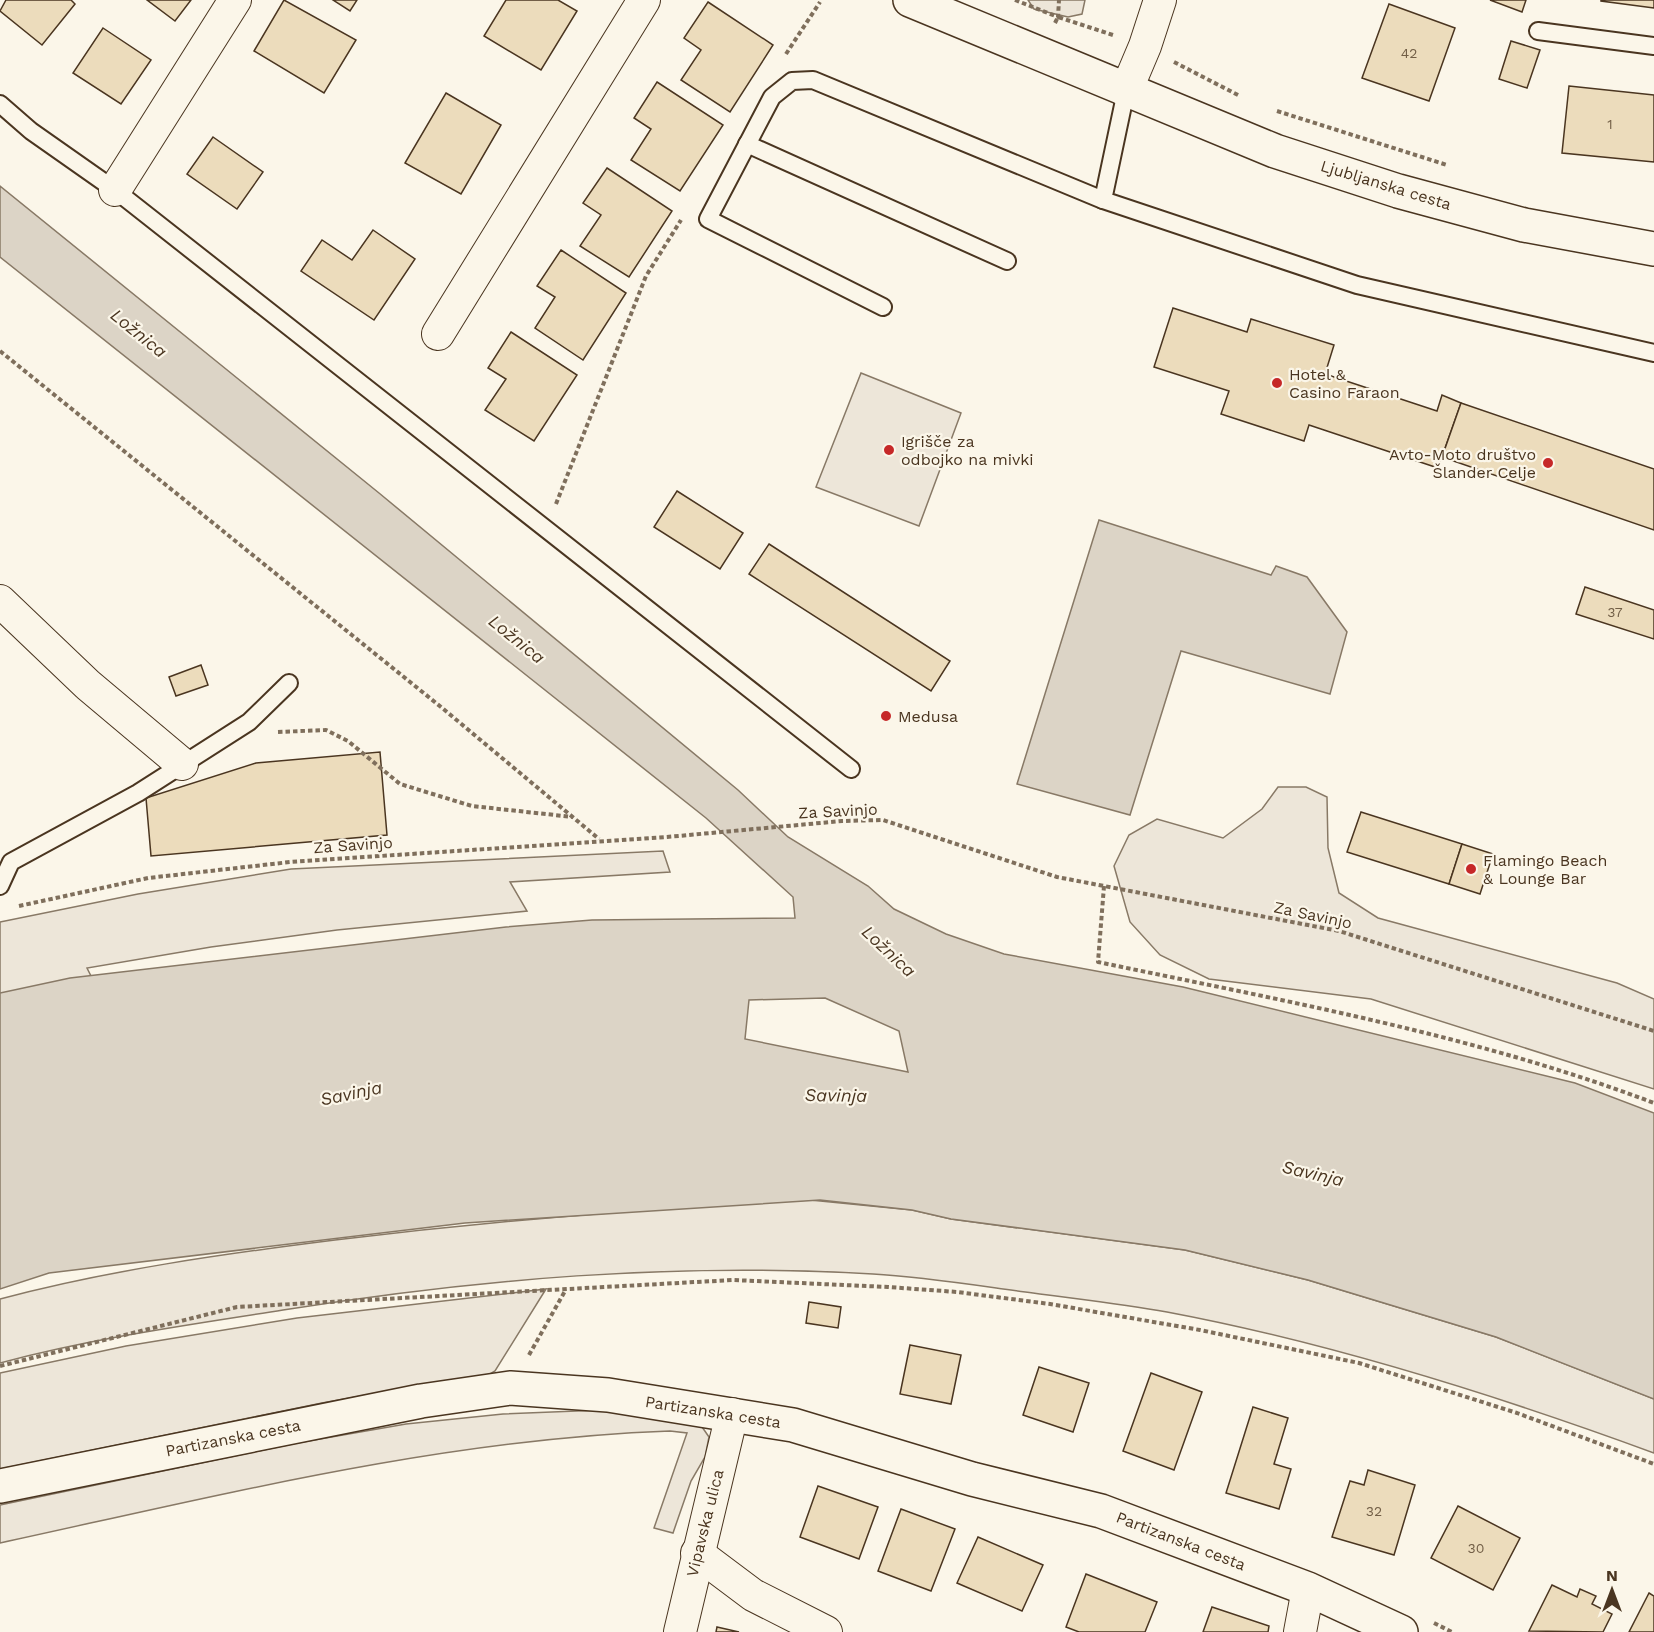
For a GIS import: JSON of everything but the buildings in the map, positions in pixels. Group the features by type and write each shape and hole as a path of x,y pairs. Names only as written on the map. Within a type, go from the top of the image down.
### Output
{"street":[{"path":"115,190 235,0"},
{"path":"438,334 644,0"},
{"name":"Ljubljanska cesta","path":"910,0 1275,151 1398,191 1524,225 1654,249"},
{"path":"1126,91 1145,46 1160,0"},
{"path":"0,601 88,685 182,764"},
{"name":"Partizanska cesta","path":"0,1486 421,1401 510,1388 608,1395 793,1425 972,1479 1101,1511 1308,1588 1401,1632"},
{"name":"Vipavska ulica","path":"680,1632 732,1414"},
{"path":"697,1553 753,1594 826,1632"},
{"path":"1300,1632 1308,1588"}],"lane":[{"path":"1538,31 1654,46"},
{"path":"883,306 708,219 772,97 792,81 813,80 1103,200 1357,285 1654,354"},
{"path":"1103,200 1126,91"},
{"path":"0,104 31,131 115,190 851,769"},
{"path":"747,144 1007,261"},
{"path":"0,886 11,862 138,793 249,722 289,683"}],"path":[{"path":"1015,0 1145,46 1248,100"},
{"path":"1041,54 1058,17 1059,0"},
{"path":"781,63 820,2"},
{"path":"1269,108 1456,168"},
{"path":"546,528 646,276 685,215"},
{"path":"0,351 600,840"},
{"path":"269,735 280,732 326,730 348,741 400,784 472,806 574,818"},
{"name":"Za Savinjo","path":"11,908 148,878 290,862 667,837 842,820 883,820 1057,877 1339,932 1654,1031"},
{"path":"1104,886 1098,962 1346,1014 1586,1077 1654,1103"},
{"path":"0,1366 237,1307 733,1280 945,1291 1050,1304 1200,1330 1359,1363 1517,1413 1654,1464"},
{"path":"510,1388 566,1290"}],"shaded area":[{"path":"1028,0 1085,0 1082,14 1068,17 1034,9"},
{"name":"Igrišče za odbojko na mivki","path":"861,373 961,413 919,526 816,487"},
{"path":"1278,787 1306,787 1327,797 1328,848 1339,893 1378,918 1617,983 1654,999 1654,1089 1371,999 1209,979 1160,955 1130,922 1114,866 1129,835 1157,819 1223,838 1262,809"},
{"path":"663,851 670,872 510,882 527,911 337,930 211,947 87,968 93,980 0,1002 0,922 138,894 291,869"},
{"path":"810,1200 912,1210 951,1219 1185,1250 1308,1280 1496,1337 1654,1399 1654,1453 1413,1372 1229,1325 1116,1304 933,1279 873,1274 725,1270 577,1276 503,1282 356,1299 176,1327 70,1346 0,1363 0,1299 124,1271 293,1245 394,1233 572,1216"},
{"path":"546,1289 495,1371 480,1380 400,1389 322,1403 0,1469 0,1373 126,1346 297,1318"},
{"path":"602,1410 700,1424 709,1437 705,1457 691,1481 673,1533 654,1528 687,1433 670,1431 585,1436 417,1457 250,1489 0,1543 0,1505 297,1443 406,1424 503,1414"}],"water":[{"path":"0,186 379,493 738,790 788,837 868,886 894,909 946,934 1004,954 1183,987 1575,1083 1654,1113 1654,1399 1496,1337 1308,1280 1185,1250 951,1219 912,1210 820,1200 465,1223 49,1273 0,1289 0,993 70,978 506,927 592,920 795,918 793,897 706,818 0,257","holes":["825,998 899,1031 908,1072 745,1039 749,1000"]},
{"path":"1099,520 1271,575 1276,566 1307,577 1347,632 1330,694 1181,651 1130,815 1017,784"}],"place":[{"name":"Hotel & Casino Faraon","path":"1277,383"},
{"name":"Igrišče za odbojko na mivki","path":"889,450"},
{"name":"Avto-Moto društvo Šlander Celje","path":"1548,463"},
{"name":"Medusa","path":"886,716"},
{"name":"Flamingo Beach & Lounge Bar","path":"1471,869"}],"water label":[{"name":"Ložnica","path":"139,333"},
{"name":"Ložnica","path":"517,639"},
{"name":"Ložnica","path":"889,951"},
{"name":"Savinja","path":"351,1093"},
{"name":"Savinja","path":"836,1095"},
{"name":"Savinja","path":"1313,1173"}]}
